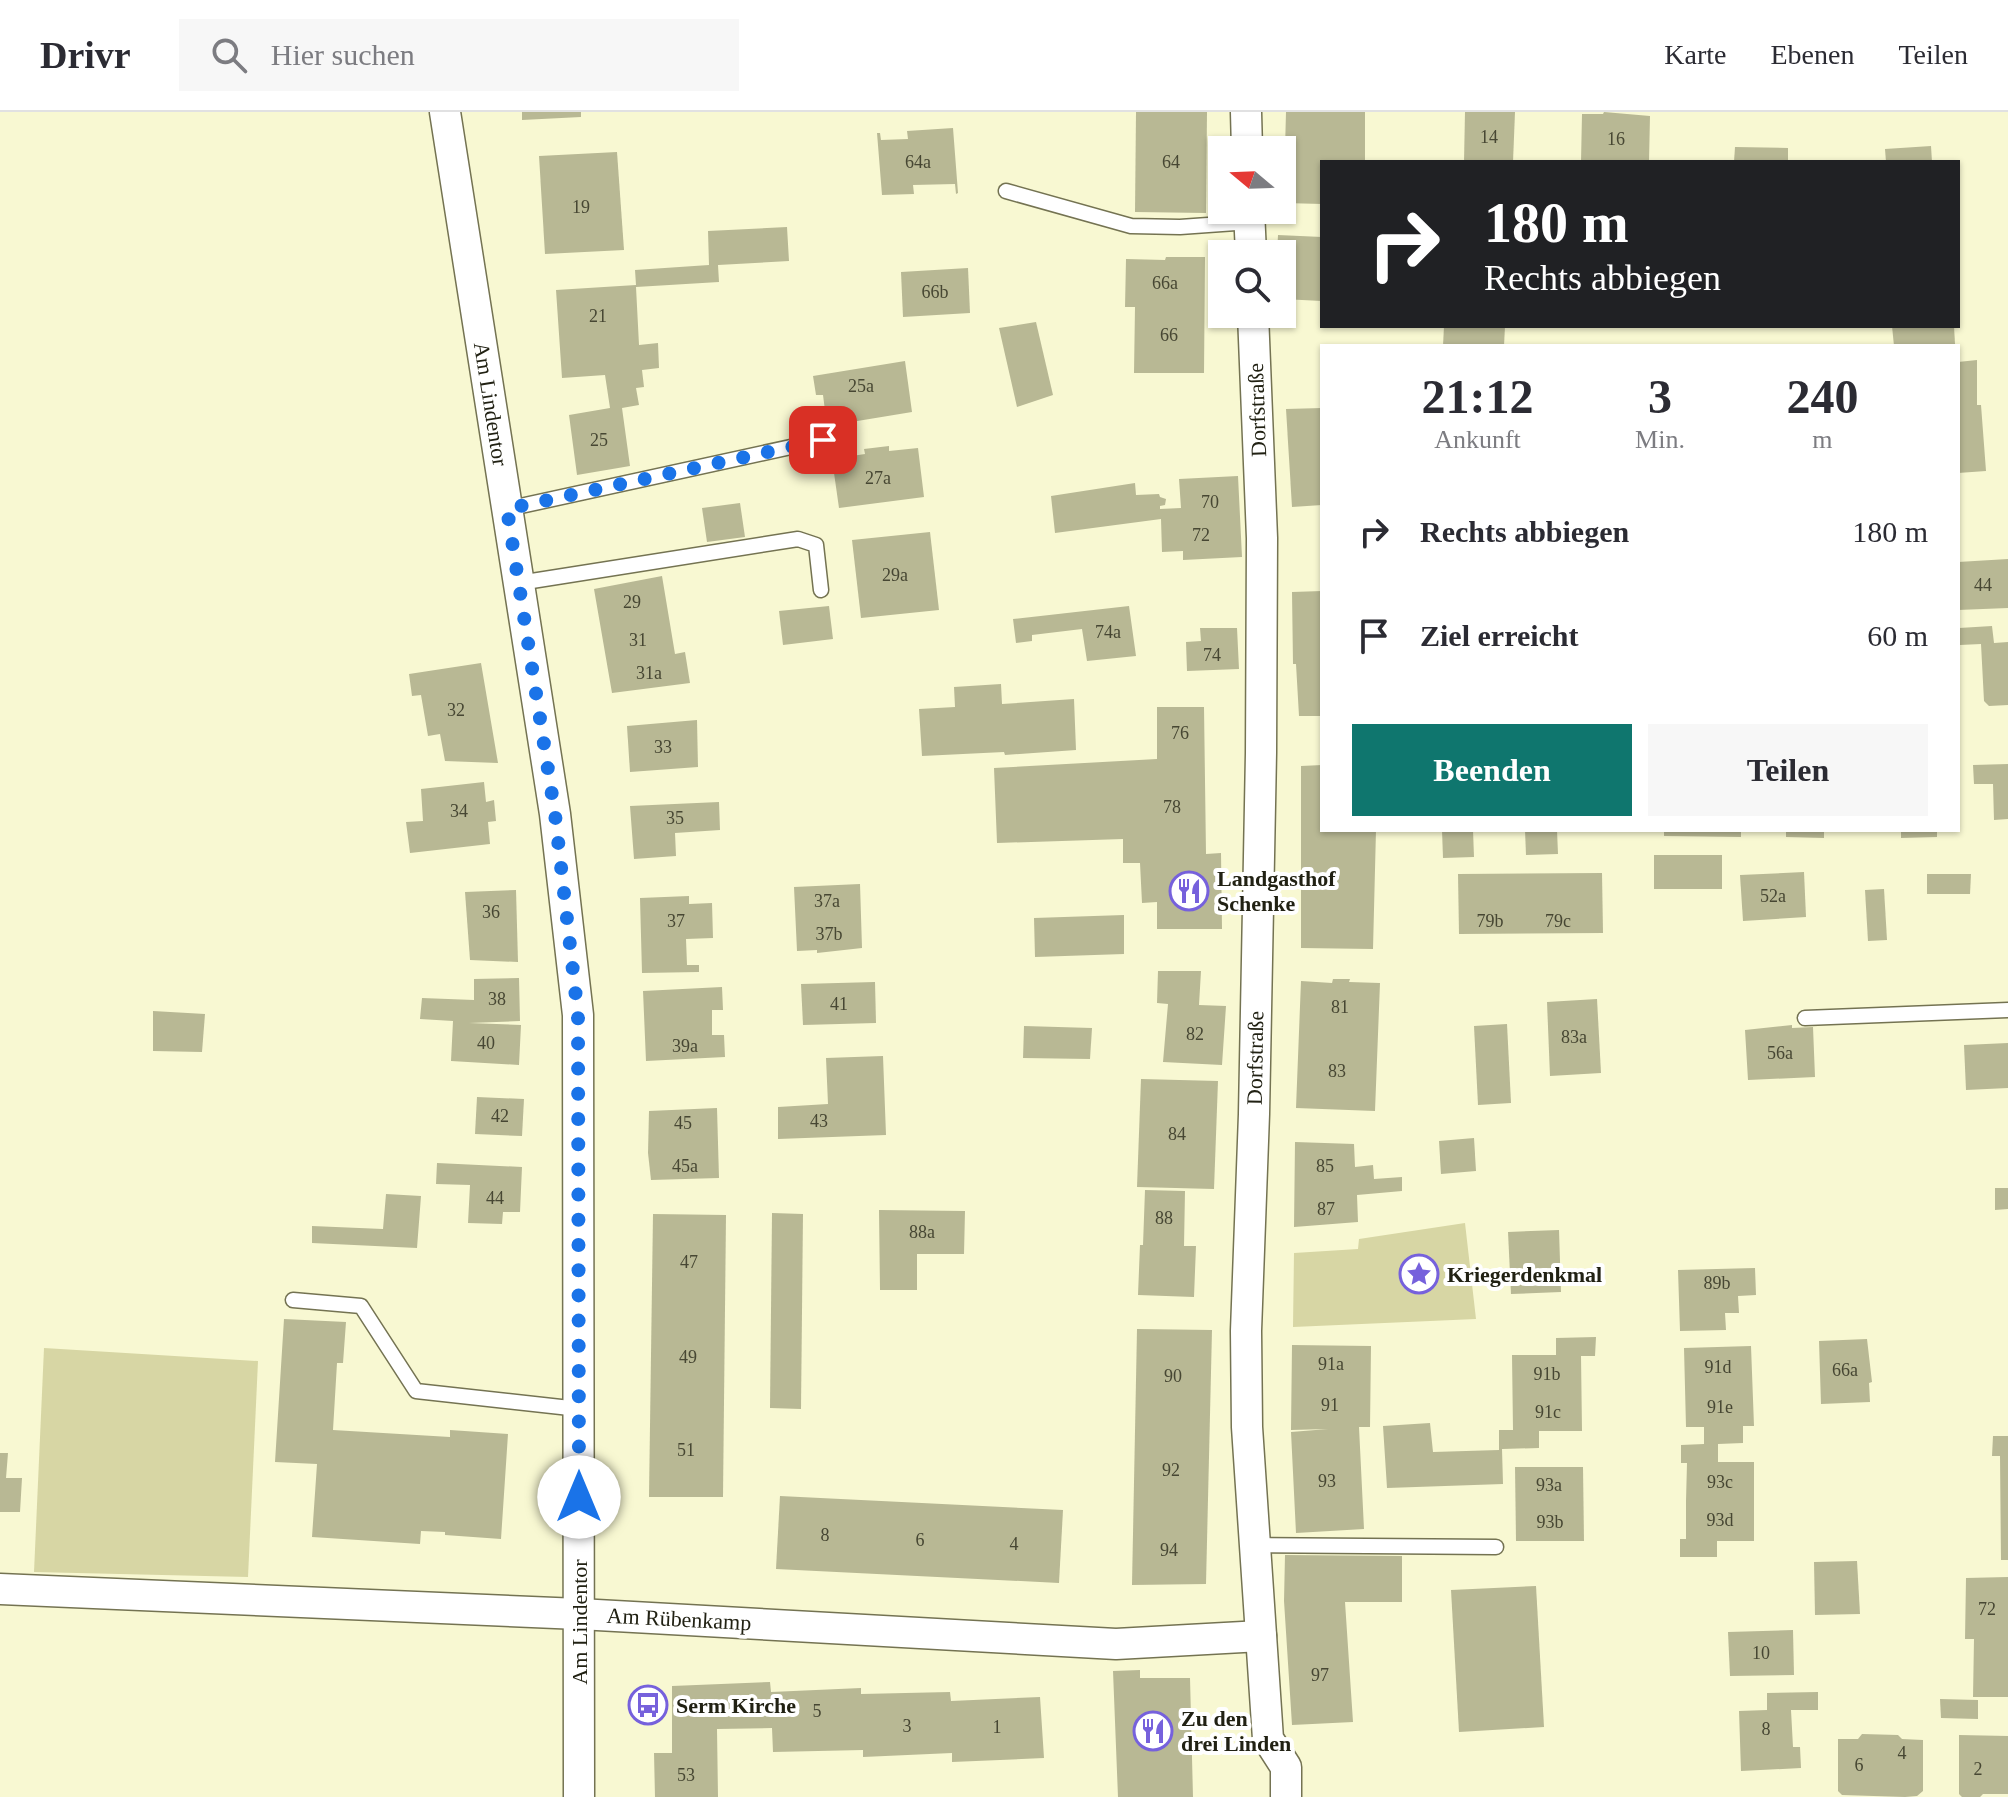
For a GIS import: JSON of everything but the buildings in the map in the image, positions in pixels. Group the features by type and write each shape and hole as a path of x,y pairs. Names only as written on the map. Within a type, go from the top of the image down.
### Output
{"street":[{"name":"Am Lindentor","path":"445,112 555,814 578,1015 579,1797"},
{"path":"1246,112 1247,136"},
{"name":"Dorfstraße","path":"1254,328 1262,538 1261,769 1246,1331 1247,1427 1268,1739 1286,1767 1286,1797"},
{"name":"Am Rübenkamp","path":"0,1589 579,1614 1116,1644 1261,1636"}],"lane":[{"path":"1006,191 1131,226 1180,227 1208,223"},
{"path":"507,509 823,440"},
{"path":"519,583 798,539 816,545 821,590"},
{"path":"1805,1018 2008,1010"},
{"path":"293,1300 361,1306 416,1391 579,1409"},
{"path":"1254,1545 1496,1547"}],"green space":[{"path":"1465,1223 1476,1319 1293,1327 1294,1253 1358,1249 1359,1239"},
{"path":"44,1348 258,1361 248,1577 34,1572"}],"place":[{"name":"Landgasthof Schenke","path":"1189,891"},
{"name":"Kriegerdenkmal","path":"1419,1274"},
{"name":"Serm Kirche","path":"648,1705"},
{"name":"Zu den drei Linden","path":"1153,1731"}],"route":[{"path":"579,1497 578,1015 555,814 507,509 823,440"}]}
